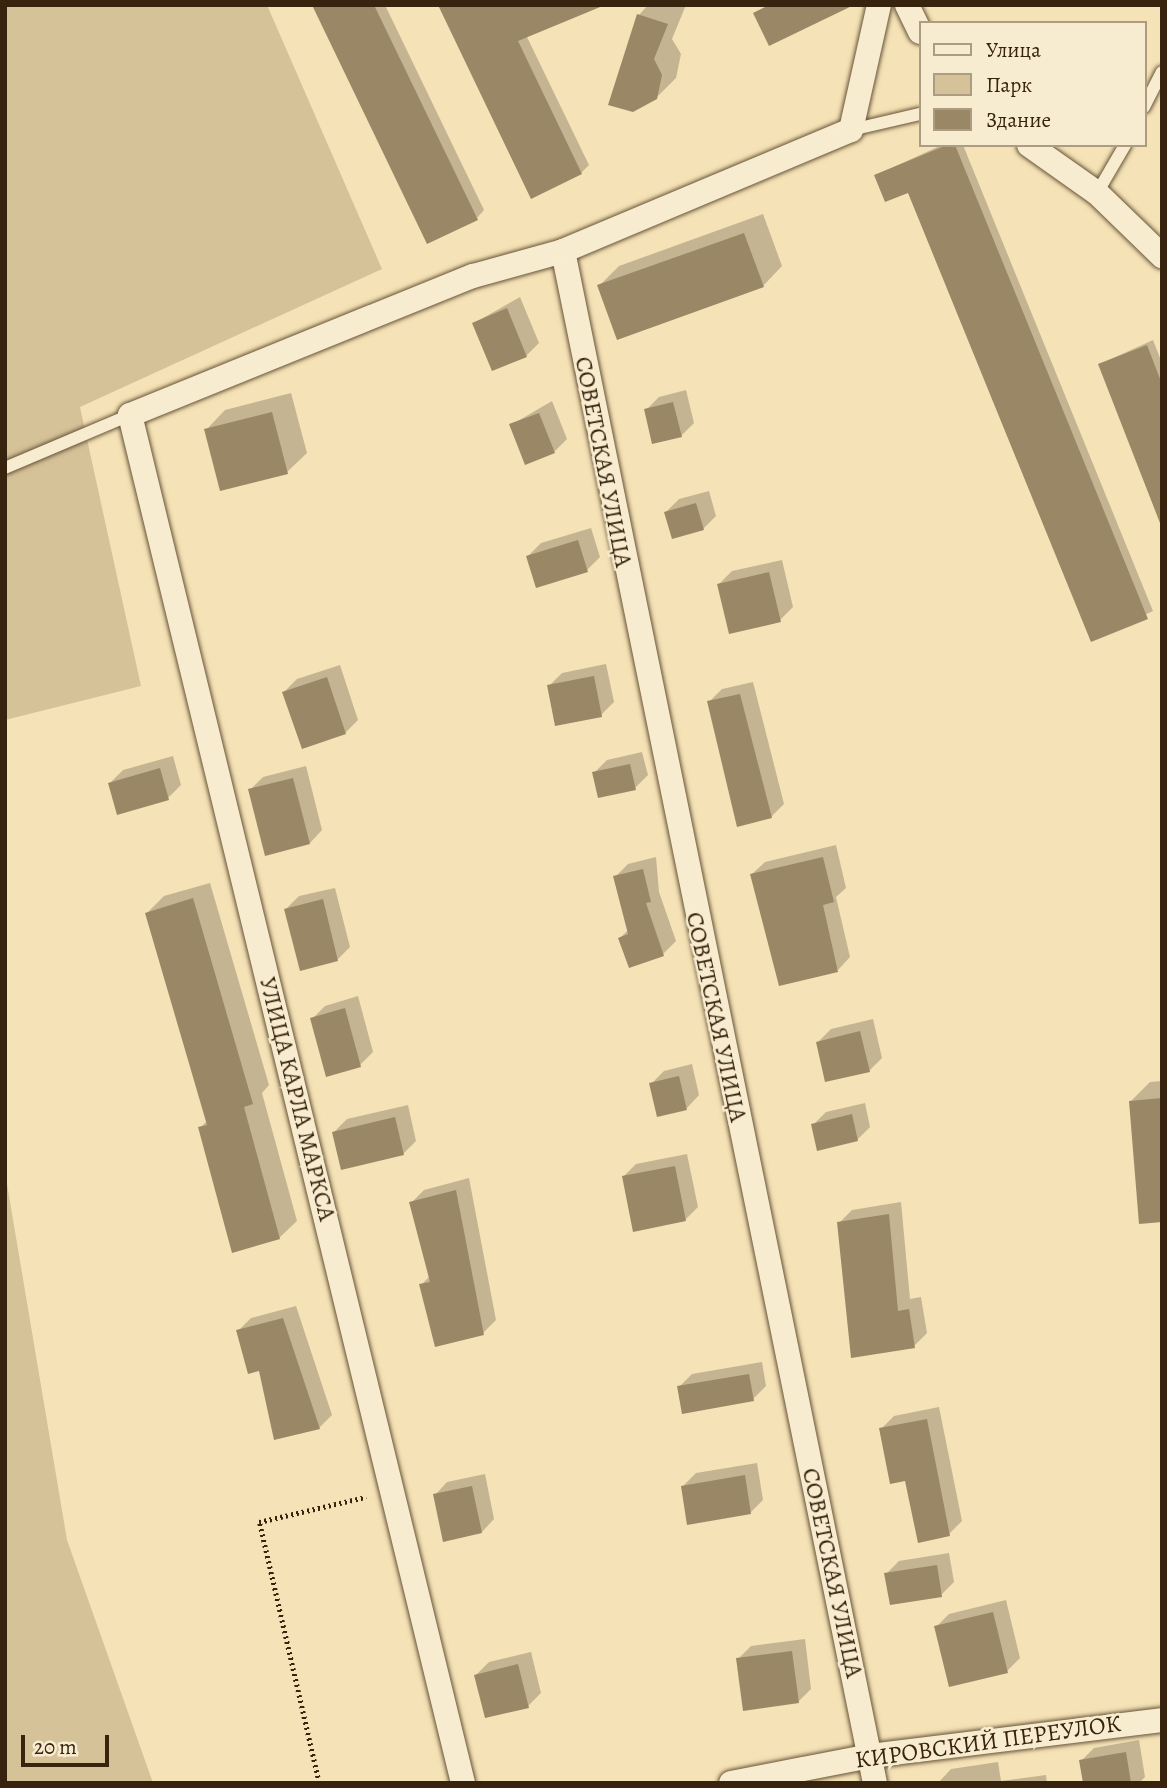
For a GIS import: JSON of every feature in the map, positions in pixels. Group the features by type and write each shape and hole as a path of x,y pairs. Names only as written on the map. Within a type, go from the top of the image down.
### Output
{"street":[{"path":"130,415 473,276 563,251 851,130 879,5"},
{"path":"907,5 918,28"},
{"path":"1032,147 1097,193 1162,256"},
{"name":"СОВЕТСКАЯ УЛИЦА","path":"563,251 875,1783"},
{"name":"УЛИЦА КАРЛА МАРКСА","path":"130,415 463,1783"},
{"name":"КИРОВСКИЙ ПЕРЕУЛОК","path":"731,1783 870,1756 1162,1720"}],"lane":[{"path":"1146,103 1162,72"},
{"path":"851,130 918,114"},
{"path":"1097,193 1124,147"},
{"path":"5,468 130,415"}],"path":[{"path":"318,1783 259,1522 393,1490"}],"green space":[{"path":"5,5 267,5 382,269 80,407 141,686 5,720"},
{"path":"5,1172 67,1540 153,1783 5,1783"}],"building":[{"path":"312,5 374,5 478,220 427,244"},
{"path":"438,5 605,5 518,41 582,174 531,199"},
{"path":"769,5 854,5 769,46 753,13"},
{"path":"637,14 668,24 654,59 662,75 657,99 633,112 608,105"},
{"path":"942,147 956,147 1148,619 1091,642 908,193 885,202 874,175"},
{"path":"744,233 764,287 617,340 597,285"},
{"path":"507,308 527,357 492,371 472,323"},
{"path":"1147,345 1162,384 1160,523 1098,364"},
{"path":"673,402 682,437 652,444 644,409"},
{"path":"272,412 288,474 220,491 204,429"},
{"path":"539,413 555,453 525,465 509,424"},
{"path":"696,503 704,530 672,539 664,512"},
{"path":"578,540 588,572 536,588 526,556"},
{"path":"769,572 781,622 729,634 717,584"},
{"path":"594,676 602,717 555,726 547,685"},
{"path":"327,677 346,734 302,749 282,692"},
{"path":"740,694 772,818 737,827 707,701"},
{"path":"630,764 636,790 598,798 592,772"},
{"path":"160,768 169,800 117,815 108,783"},
{"path":"293,778 310,844 265,856 248,789"},
{"path":"823,857 834,902 823,905 838,972 779,986 750,874"},
{"path":"643,869 651,902 646,903 664,956 629,968 618,938 628,934 613,876"},
{"path":"193,898 253,1104 244,1107 280,1239 232,1253 198,1127 207,1125 145,913"},
{"path":"323,899 338,961 300,971 284,909"},
{"path":"345,1008 361,1067 326,1077 310,1018"},
{"path":"860,1031 870,1072 825,1082 816,1042"},
{"path":"679,1076 687,1110 657,1117 649,1083"},
{"path":"1162,1098 1162,1222 1139,1224 1129,1101"},
{"path":"852,1114 858,1141 817,1151 811,1124"},
{"path":"395,1117 404,1155 341,1170 332,1132"},
{"path":"675,1166 686,1221 633,1232 622,1176"},
{"path":"456,1190 484,1335 435,1347 419,1284 430,1282 409,1202"},
{"path":"889,1214 898,1311 909,1309 915,1348 851,1358 837,1222"},
{"path":"283,1318 320,1429 274,1440 259,1371 248,1374 236,1330"},
{"path":"749,1374 754,1401 682,1414 677,1386"},
{"path":"927,1419 950,1536 918,1543 905,1481 890,1484 879,1428"},
{"path":"745,1475 751,1514 687,1525 681,1486"},
{"path":"472,1486 482,1533 443,1542 433,1494"},
{"path":"937,1565 942,1597 890,1605 884,1573"},
{"path":"993,1612 1008,1673 949,1687 934,1626"},
{"path":"792,1651 799,1703 743,1711 736,1658"},
{"path":"518,1664 529,1708 485,1718 474,1675"},
{"path":"1126,1752 1131,1783 1083,1783 1079,1760"}]}
